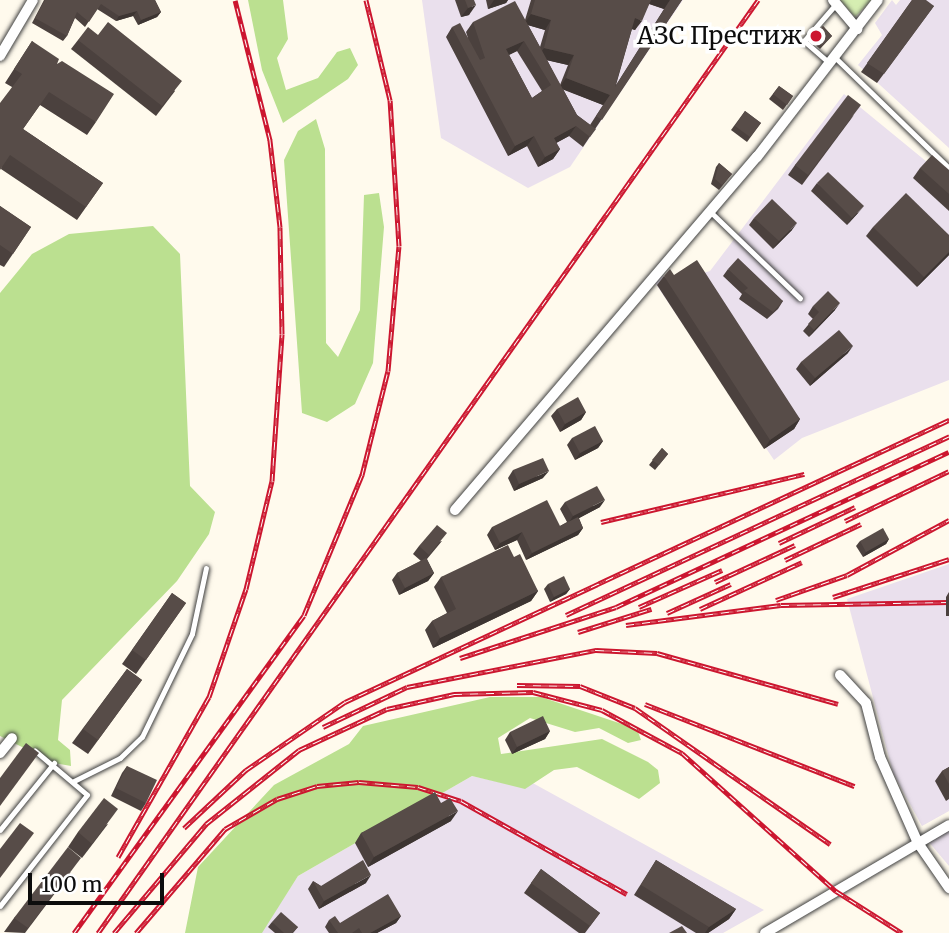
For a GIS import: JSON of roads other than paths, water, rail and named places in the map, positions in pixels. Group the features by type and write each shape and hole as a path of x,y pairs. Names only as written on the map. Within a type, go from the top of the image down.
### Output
{"street":[{"path":"0,56 33,0"},
{"path":"455,510 710,212 878,0"},
{"path":"835,2 857,29"},
{"path":"840,675 866,703 880,757 918,843 949,888"},
{"path":"0,753 12,738"},
{"path":"765,933 949,825"}],"lane":[{"path":"835,2 804,41 831,59 949,168"},
{"path":"710,212 800,298"},
{"path":"74,781 120,758 142,737 192,634 206,568"},
{"path":"0,906 87,795 54,763 12,738"},
{"path":"0,831 54,763"}],"railway":[{"path":"118,857 209,697 246,589 272,481 282,334 280,227 270,140 235,0"},
{"path":"74,933 304,615 362,475 388,371 399,246 390,100 366,0"},
{"path":"98,933 758,0"},
{"path":"184,828 246,770 345,702 949,420"},
{"path":"566,615 949,436"},
{"path":"460,658 616,607 949,452"},
{"path":"845,521 949,471"},
{"path":"601,522 804,474"},
{"path":"779,543 855,507"},
{"path":"776,600 847,575 949,520"},
{"path":"785,560 861,524"},
{"path":"715,582 795,545"},
{"path":"833,597 949,559"},
{"path":"700,609 802,562"},
{"path":"639,607 722,570"},
{"path":"667,613 731,584"},
{"path":"626,625 781,605 949,602"},
{"path":"578,632 651,609"},
{"path":"323,727 407,687 596,650 657,653 838,704"},
{"path":"517,685 580,686 635,708 830,844"},
{"path":"114,933 206,824 299,750 387,709 454,694 533,692 602,710 682,753 836,891 902,933"},
{"path":"645,704 854,786"},
{"path":"136,933 225,829 277,799 317,786 359,782 418,787 461,801 627,894"}],"place":[{"name":"АЗС Престиж","path":"816,36"}]}
